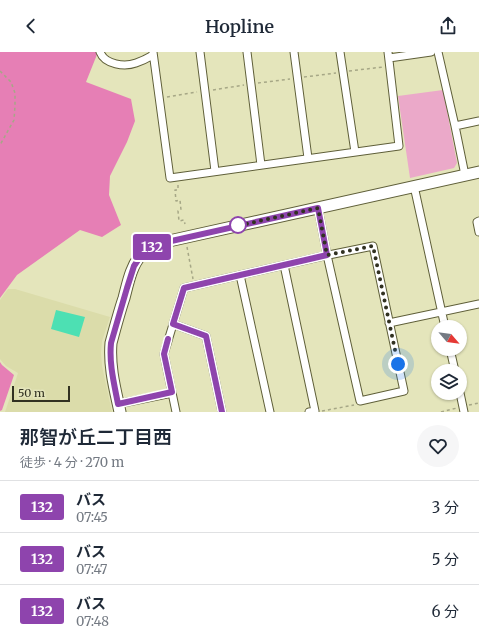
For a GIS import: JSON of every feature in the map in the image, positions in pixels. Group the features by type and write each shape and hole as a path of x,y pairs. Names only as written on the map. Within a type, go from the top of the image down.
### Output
{"street":[{"path":"100,52 101,55 111,63 123,65 135,64 153,54 170,178 400,146 389,59 431,52"},
{"path":"200,52 215,171"},
{"path":"247,52 262,165"},
{"path":"294,52 308,158"},
{"path":"340,52 355,152"},
{"path":"438,52 465,175"},
{"path":"455,126 479,121"},
{"path":"172,392 119,408 111,366 111,343 131,274 142,254 163,242 479,172"},
{"path":"414,186 444,320"},
{"path":"176,412 164,354 184,288 327,255 373,246 404,391 360,400 327,255 318,208"},
{"path":"479,221 477,222 479,232"},
{"path":"284,265 312,411"},
{"path":"240,275 270,412"},
{"path":"389,323 479,304"},
{"path":"173,324 206,336 222,412"}],"path":[{"path":"346,71 389,59"},
{"path":"0,71 11,82 15,93 14,120 0,145"},
{"path":"301,78 340,72"},
{"path":"254,84 294,78"},
{"path":"208,91 248,85"},
{"path":"159,98 202,92"},
{"path":"178,181 178,190 175,190 176,201 180,200 181,210 178,211 179,221 184,220 184,224"},
{"path":"187,245 195,286"},
{"path":"312,411 320,412 356,405 360,400"},
{"path":"466,409 479,403"},
{"path":"441,412 456,409"}],"shaded area":[{"path":"0,52 98,52 86,82 131,99 135,121 127,142 110,176 109,195 121,225 102,237 80,230 17,275 0,298"},
{"path":"443,90 457,163 454,168 410,178 398,96"},
{"path":"8,289 15,289 110,317 102,341 101,353 102,366 112,412 5,412 18,373 6,366 0,359 0,300"},
{"path":"56,310 85,317 79,337 51,329"},
{"path":"0,362 14,375 2,410 0,411"}],"bus line":[{"name":"132","path":"168,339 164,354 172,392 118,404 111,366 111,343 131,274 134,266 142,254 158,244 318,208 327,255 184,288 173,324 206,336 222,412"}],"route":[{"path":"238,225 232,227 318,208 327,255 373,246 398,364"}]}
